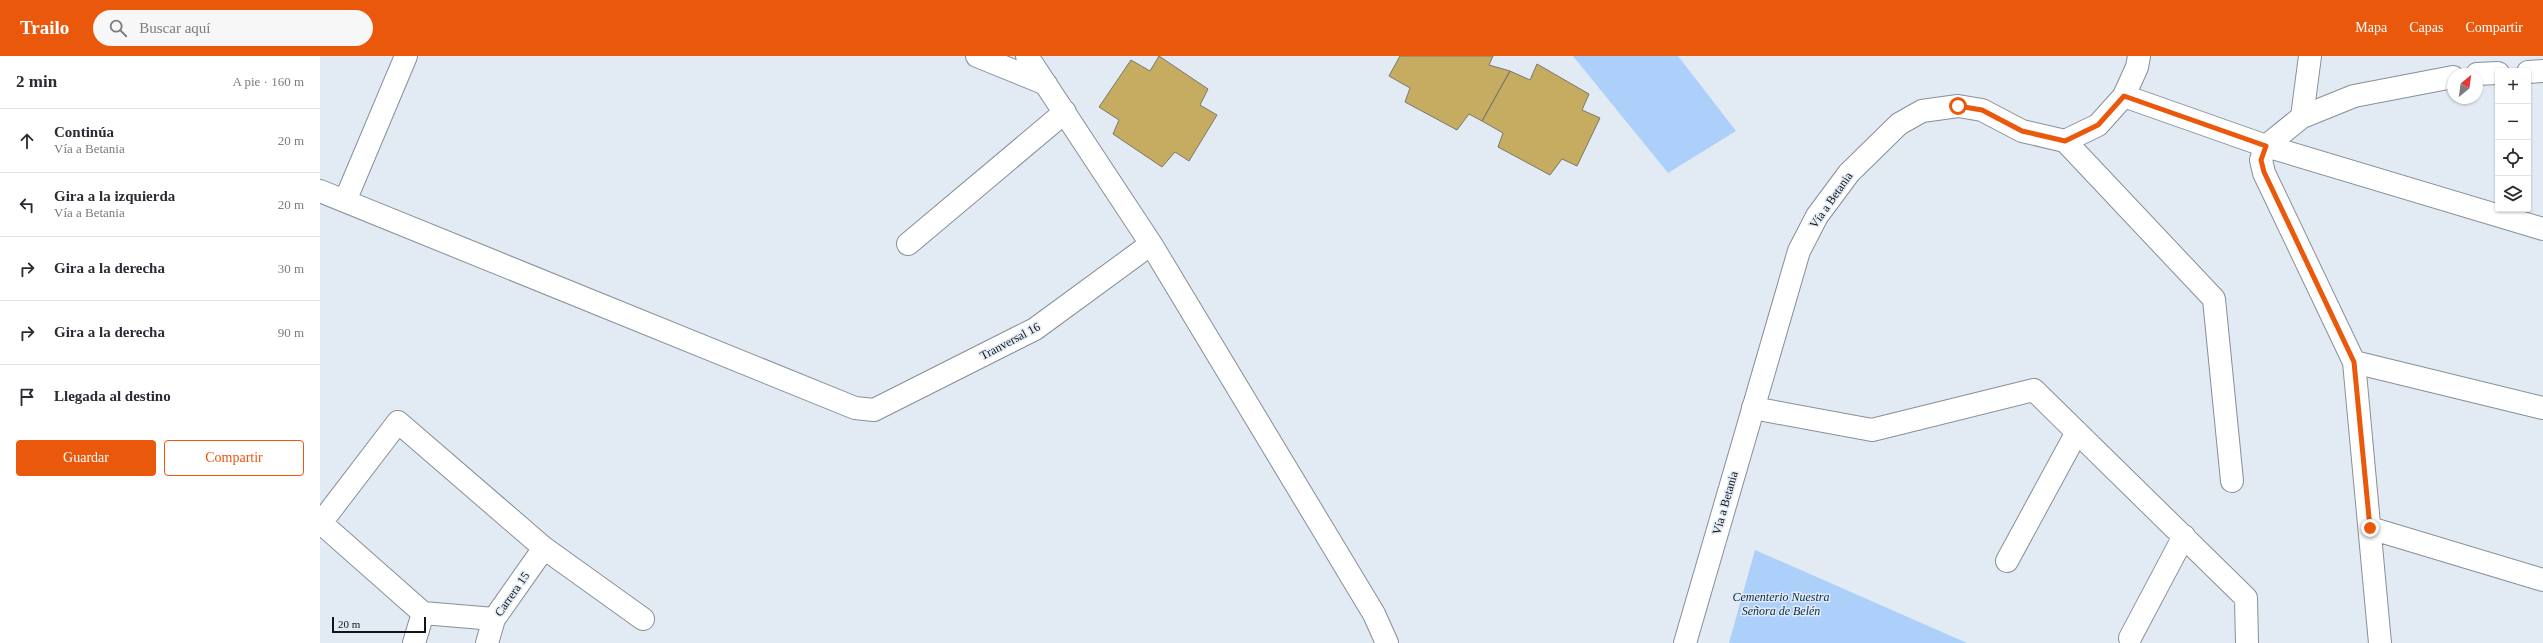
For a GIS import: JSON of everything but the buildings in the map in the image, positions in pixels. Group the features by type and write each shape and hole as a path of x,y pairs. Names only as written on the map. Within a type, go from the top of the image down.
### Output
{"street":[{"path":"345,201 406,56"},
{"path":"977,56 1046,84"},
{"path":"1027,56 1151,244 1370,608 1387,643"},
{"path":"2139,56 2137,67 2124,96 2098,125 2065,141 2214,299 2232,481"},
{"path":"2302,117 2310,56"},
{"path":"2531,72 2543,71"},
{"path":"2483,74 2495,73"},
{"path":"2380,643 2354,362 2264,172 2261,160 2266,146 2302,117 2354,96 2447,78"},
{"path":"2124,96 2266,146 2543,229"},
{"name":"Vía a Betania","path":"1685,643 1799,251 1817,216 1849,173 1899,124 1922,111 1958,106 1982,110 2022,131 2065,141"},
{"path":"908,244 1065,112"},
{"name":"Tranversal 16","path":"320,191 855,408 874,410 1035,329 1151,244"},
{"path":"2354,362 2543,408"},
{"path":"1753,408 1872,430 2034,390 2246,598 2247,643"},
{"path":"494,619 423,613 320,523 398,422 544,548 643,619"},
{"path":"2007,560 2077,432"},
{"path":"2370,528 2543,580"},
{"path":"2130,638 2184,536"},
{"name":"Carrera 15","path":"487,643 494,619 544,548"},
{"path":"414,643 423,613"}],"green space":[{"path":"1573,56 1678,56 1736,131 1668,173"},
{"name":"Cementerio Nuestra Señora de Belén","path":"1755,550 1967,643 1729,643"}],"route":[{"path":"1958,106 1982,110 2022,131 2065,141 2098,125 2124,96 2266,146 2261,160 2264,172 2354,362 2370,528"}]}
